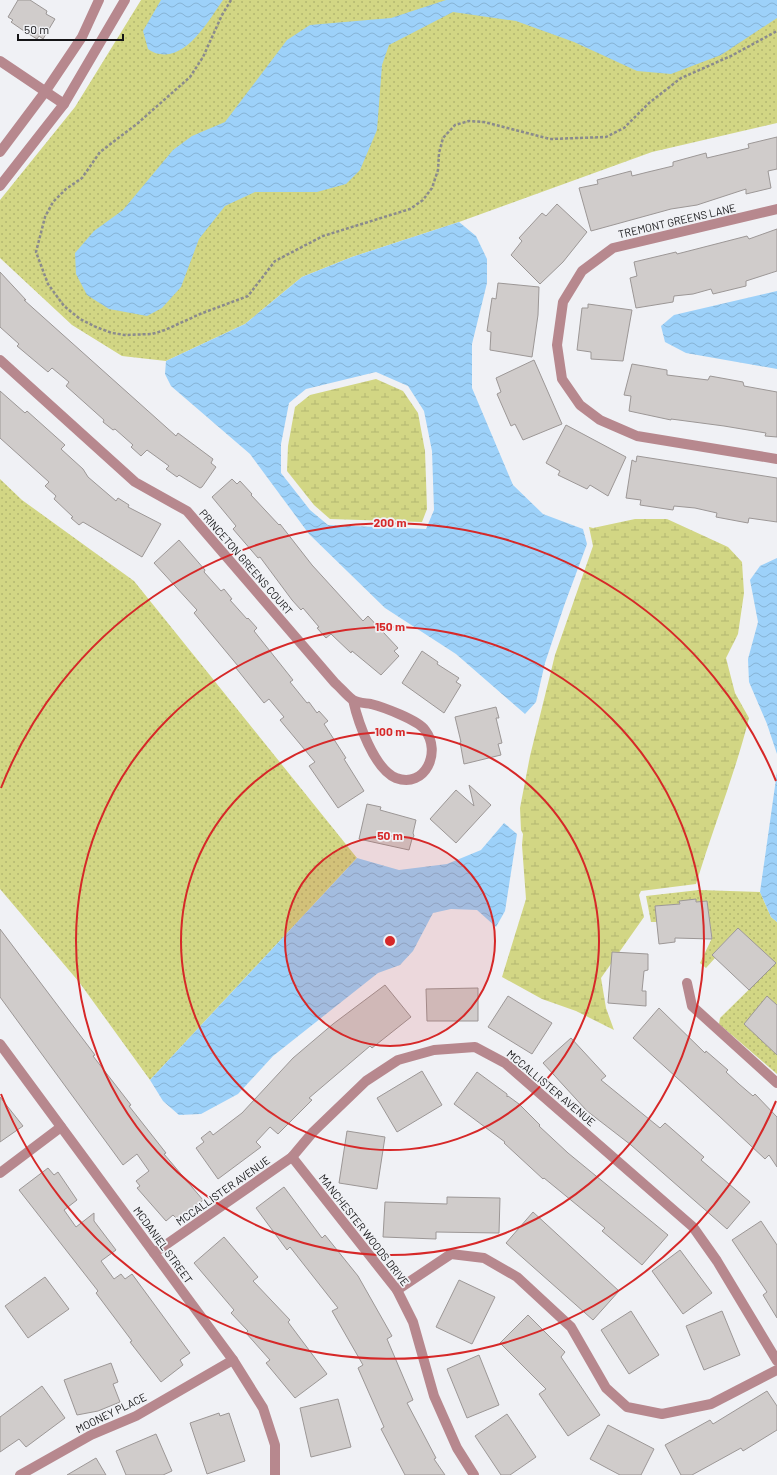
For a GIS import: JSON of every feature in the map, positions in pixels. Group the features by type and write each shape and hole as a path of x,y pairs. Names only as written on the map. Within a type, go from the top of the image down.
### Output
{"street":[{"path":"0,152 45,92 82,37 99,0"},
{"path":"0,186 64,104 125,0"},
{"path":"0,61 64,104"},
{"name":"TREMONT GREENS LANE","path":"777,209 613,248 582,271 563,302 557,345 562,378 580,405 600,420 637,436 777,459"},
{"name":"PRINCETON GREENS COURT","path":"0,360 135,482 187,512 336,683 353,700"},
{"path":"353,700 372,704 414,722 425,729 431,740 433,752 430,763 424,772 414,778 401,780 390,775 380,764 357,720 353,700"},
{"path":"687,982 692,1006 777,1083"},
{"name":"MCDANIEL STREET","path":"0,1044 232,1360 263,1408 274,1445 275,1475"},
{"name":"MCCALLISTER AVENUE","path":"154,1254 292,1157 313,1132 366,1081 398,1060 434,1050 475,1047 505,1063 692,1227 717,1261 777,1361"},
{"path":"0,1173 61,1127"},
{"name":"MANCHESTER WOODS DRIVE","path":"292,1157 397,1290 413,1322 434,1396 457,1448 474,1475"},
{"path":"397,1290 451,1254 484,1258 517,1277 571,1327 606,1388 626,1407 662,1414 711,1404 777,1370"},
{"name":"MOONEY PLACE","path":"20,1475 91,1434 136,1416 232,1360"}],"path":[{"path":"231,0 222,15 203,57 190,77 138,123 100,152 82,178 66,189 53,202 45,217 36,252 48,284 64,306 80,319 96,327 112,333 125,335 152,334 165,330 200,314 248,296 275,261 323,236 410,209 423,200 432,188 436,179 440,148 443,138 455,125 469,121 484,122 550,138 606,136 624,128 649,103 681,78 732,56 777,31"}],"green space":[{"path":"141,0 777,0 777,123 652,152 459,222 352,257 302,277 245,324 166,361 122,356 72,325 0,258 0,200 75,107"},
{"path":"376,379 403,391 418,413 425,451 427,509 422,522 330,519 314,505 287,471 288,446 295,407 310,395"},
{"path":"0,479 22,500 134,581 357,858 150,1080 79,982 0,889"},
{"path":"635,519 667,519 728,547 742,562 744,593 738,634 726,658 735,693 749,718 737,760 696,884 641,891 639,895 644,917 601,978 606,1008 614,1030 576,1011 542,999 502,977 526,899 522,845 523,834 521,830 520,808 530,756 555,655 593,546 589,527 593,528"},
{"path":"699,890 760,892 771,917 777,922 777,1074 719,1024 720,1018 775,964 738,928 712,955 715,958 706,968 700,963 712,938 707,902 679,901 679,904 656,906 657,922 651,922 646,896"}],"water":[{"path":"161,0 223,0 205,26 189,44 170,54 160,54 148,49 143,31"},
{"path":"446,0 777,0 777,18 721,55 671,74 637,71 574,42 516,21 453,12 389,45 382,65 377,130 360,170 346,184 317,192 255,192 225,206 199,239 181,287 162,308 147,316 109,309 87,295 76,274 75,253 94,231 123,210 173,150 192,136 225,122 287,40 310,25 391,18"},
{"path":"459,222 476,236 487,259 487,283 472,344 472,388 513,485 543,514 583,529 587,544 545,663 536,702 525,714 456,654 385,608 309,534 250,454 171,386 165,374 166,361 245,324 302,277 352,257","holes":["376,372 408,386 424,411 432,451 434,510 426,529 328,525 310,510 281,473 281,444 289,403 306,389"]},
{"path":"777,291 777,369 686,353 665,342 661,326 674,315"},
{"path":"777,558 777,754 767,724 749,682 748,659 758,622 750,580 760,566"},
{"path":"777,772 777,922 771,917 760,892"},
{"path":"504,823 517,834 505,911 496,927 477,910 451,909 433,913 413,951 400,965 378,973 273,1056 238,1094 201,1114 179,1115 163,1101 150,1080 357,858 399,870 447,864 481,850"}],"building":[{"path":"18,0 30,0 47,11 46,14 55,19 43,39 39,36 37,39 11,22 13,20 8,17"},
{"path":"777,137 777,169 768,171 771,188 746,194 746,189 697,205 671,209 591,231 579,188 598,184 597,180 631,171 632,176 673,166 673,162 706,153 707,158 749,148 748,144"},
{"path":"557,204 587,232 563,262 540,284 511,255 522,241 519,238 542,213 546,216"},
{"path":"777,229 777,271 746,281 746,286 713,294 711,289 693,294 674,296 673,302 636,308 630,278 637,276 634,262 676,252 677,254 747,236 749,239"},
{"path":"0,272 26,300 24,300 176,436 178,433 213,459 211,463 216,467 202,487 200,488 179,475 177,477 166,469 169,466 147,450 141,456 131,447 133,445 115,429 113,430 103,422 104,420 66,386 69,382 52,368 48,372 17,346 19,344 0,327"},
{"path":"498,283 539,287 538,315 532,357 490,350 491,332 487,331 492,298 496,299"},
{"path":"588,304 632,310 623,361 591,359 591,352 577,350 582,308 588,308"},
{"path":"534,360 562,424 523,440 515,424 511,426 497,394 501,392 496,378"},
{"path":"632,364 667,370 667,375 708,380 710,376 743,382 744,386 777,392 777,437 765,436 766,433 724,426 671,420 629,411 631,396 624,395"},
{"path":"0,391 25,413 27,411 65,445 61,449 83,469 88,477 116,501 118,498 129,505 128,507 161,524 142,557 83,522 79,525 71,518 73,517 54,499 56,496 45,486 49,482 0,438"},
{"path":"566,425 626,457 608,496 590,485 587,489 558,475 560,471 546,463"},
{"path":"637,456 777,478 777,522 749,518 748,523 716,517 717,513 695,508 674,506 673,510 640,505 641,500 626,498 632,460 636,462"},
{"path":"232,479 237,484 240,481 252,494 251,495 279,525 280,524 312,565 363,621 368,616 398,648 394,651 399,656 381,675 352,651 351,653 331,634 326,638 303,608 301,610 292,600 260,557 258,558 233,529 236,526 212,497"},
{"path":"179,540 205,570 204,572 221,591 224,589 232,599 230,600 257,628 254,631 293,680 290,682 307,703 309,702 317,713 319,711 328,721 324,724 346,758 344,759 364,791 338,808 309,766 315,762 280,720 284,717 269,699 264,703 236,668 238,666 194,613 197,610 154,563"},
{"path":"422,651 438,662 437,664 459,678 456,682 461,685 444,713 402,683"},
{"path":"496,707 499,718 496,718 502,743 498,744 501,755 464,764 455,717"},
{"path":"469,785 491,805 456,843 430,819 456,790 474,806"},
{"path":"367,804 381,807 380,810 416,820 413,833 414,836 409,850 359,839"},
{"path":"696,899 696,902 707,901 712,939 675,938 675,942 659,944 655,906 680,904 679,901"},
{"path":"738,928 776,963 749,990 712,955"},
{"path":"0,929 95,1055 93,1056 131,1105 129,1106 166,1153 164,1154 203,1200 179,1221 173,1215 166,1221 137,1188 140,1186 136,1181 149,1171 137,1154 123,1165 0,997"},
{"path":"612,952 648,954 648,970 644,971 642,991 646,991 646,1006 608,1003"},
{"path":"385,985 411,1017 372,1048 370,1046 309,1098 312,1100 278,1134 270,1127 256,1142 261,1147 218,1179 196,1148 204,1142 201,1138 210,1131 213,1135 242,1113 293,1058 333,1024"},
{"path":"478,988 478,1021 427,1021 426,989"},
{"path":"508,996 552,1023 532,1054 488,1027"},
{"path":"767,996 777,1005 777,1055 744,1024"},
{"path":"659,1008 705,1053 706,1051 728,1070 726,1072 739,1084 753,1096 755,1094 777,1117 777,1167 769,1155 765,1159 633,1038"},
{"path":"571,1038 606,1076 601,1080 660,1128 665,1123 704,1157 701,1160 750,1202 727,1229 631,1145 587,1111 543,1063"},
{"path":"422,1071 442,1105 397,1132 377,1098"},
{"path":"477,1072 507,1094 507,1097 508,1096 519,1104 540,1125 539,1126 568,1153 668,1235 642,1265 602,1231 605,1228 544,1178 543,1179 504,1143 505,1142 454,1104"},
{"path":"0,1097 23,1126 0,1142"},
{"path":"347,1131 385,1137 377,1189 339,1183"},
{"path":"48,1168 54,1175 58,1172 77,1200 64,1210 76,1227 94,1213 94,1221 116,1250 101,1261 114,1279 121,1274 125,1279 132,1274 190,1353 180,1360 183,1365 161,1382 130,1342 132,1341 96,1293 98,1291 19,1190"},
{"path":"284,1187 322,1238 325,1235 358,1276 392,1336 387,1339 413,1400 407,1403 436,1458 434,1459 445,1475 405,1475 381,1429 384,1427 358,1368 363,1365 332,1311 338,1308 290,1247 287,1250 256,1208"},
{"path":"447,1197 500,1198 499,1233 436,1232 436,1239 383,1237 385,1202 447,1204"},
{"path":"533,1212 619,1291 593,1320 506,1243"},
{"path":"761,1221 777,1245 777,1318 763,1295 767,1292 732,1240"},
{"path":"224,1237 258,1277 253,1281 290,1320 288,1322 327,1374 295,1398 266,1363 270,1360 246,1333 248,1331 231,1313 234,1310 194,1263"},
{"path":"680,1250 712,1293 683,1314 652,1271"},
{"path":"45,1277 69,1309 28,1338 5,1306"},
{"path":"459,1280 495,1297 472,1344 436,1327"},
{"path":"631,1311 659,1355 629,1374 601,1330"},
{"path":"722,1311 740,1355 704,1370 686,1326"},
{"path":"528,1315 565,1352 561,1357 600,1415 568,1436 539,1394 546,1389 500,1343"},
{"path":"479,1355 499,1405 467,1418 447,1369"},
{"path":"111,1363 118,1382 113,1384 120,1402 98,1411 77,1415 64,1380"},
{"path":"42,1386 65,1418 26,1447 19,1439 0,1452 0,1417"},
{"path":"767,1391 777,1406 777,1430 743,1451 741,1448 692,1475 681,1475 665,1445 710,1420 713,1424"},
{"path":"338,1399 351,1447 311,1457 300,1408"},
{"path":"219,1413 220,1416 229,1413 245,1461 207,1474 190,1423"},
{"path":"507,1414 536,1457 510,1475 501,1475 475,1436"},
{"path":"608,1425 654,1449 641,1475 620,1475 590,1459"},
{"path":"156,1434 172,1471 163,1475 126,1475 116,1451"},
{"path":"96,1458 106,1475 67,1475"}]}
